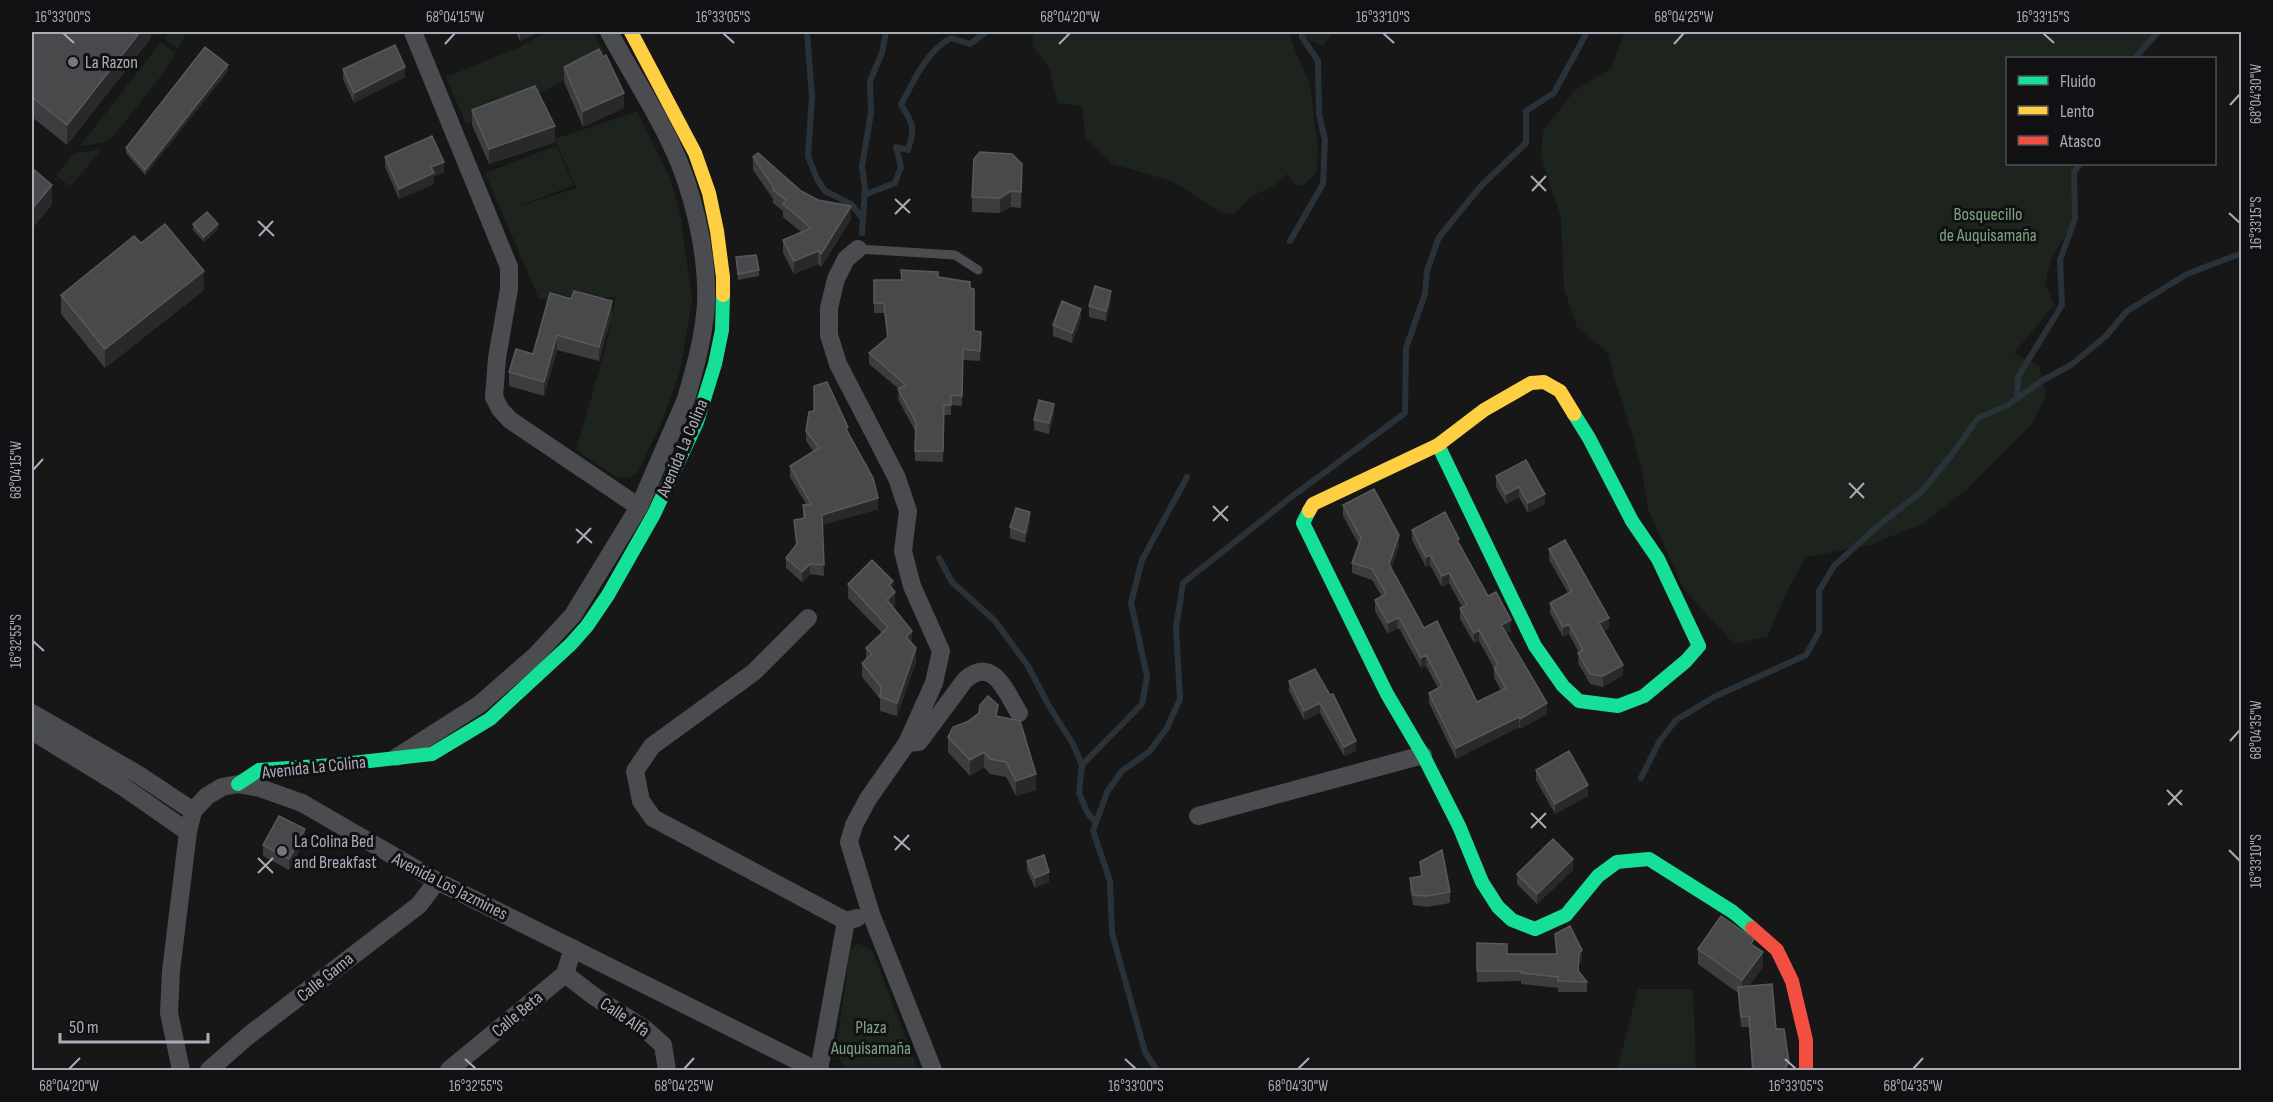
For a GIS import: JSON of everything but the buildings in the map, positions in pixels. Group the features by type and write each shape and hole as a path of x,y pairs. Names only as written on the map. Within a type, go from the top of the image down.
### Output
{"street":[{"path":"413,32 509,267 509,289 497,358 494,397 500,410 510,420 646,510"},
{"name":"Avenida La Colina","path":"609,32 619,51 679,140"},
{"path":"619,51 634,37"},
{"name":"Avenida La Colina","path":"238,783 259,770 394,759 480,704 580,620 646,510 694,401 699,351 715,303 679,140 634,37"},
{"path":"858,249 846,259 836,279 830,308 829,334 838,364 897,478 908,511 903,552 910,578 941,651 934,683 907,742 868,800 854,825 849,842 871,914 933,1071"},
{"path":"1438,445 1535,646 1563,686 1579,700 1618,706 1644,696 1686,662 1699,646 1658,559 1632,521 1589,438 1560,391 1544,382 1531,383 1514,391 1438,445 1313,504 1303,523 1387,694 1423,755 1459,826 1482,882 1498,907 1512,920 1535,929 1566,915 1598,876 1617,862 1649,859 1733,912 1777,950 1791,981 1806,1040 1806,1071"},
{"path":"808,618 754,672 652,746 635,771 641,801 653,818 846,921 871,914"},
{"path":"907,742 920,742 965,680 973,673 982,670 991,672 1019,713"},
{"path":"32,713 139,775 193,811"},
{"path":"32,731 125,788 188,832"},
{"path":"1198,816 1423,755"},
{"path":"181,1071 169,1013 171,971 188,832 193,811 207,796 222,787 238,783"},
{"name":"Avenida Los Jazmines","path":"238,783 302,803 437,881 818,1071"},
{"name":"Calle Gama","path":"209,1071 248,1036 418,904 437,881"},
{"path":"818,1071 846,921"},
{"path":"565,974 573,948"},
{"name":"Calle Beta","path":"449,1071 565,974"},
{"name":"Calle Alfa","path":"565,974 595,997 645,1029 663,1045 667,1071"}],"lane":[{"path":"858,249 955,255 978,270"}],"green space":[{"path":"170,32 187,32 178,49 164,39"},
{"path":"547,32 593,32 608,59 537,94 466,124 446,77 515,49"},
{"path":"1034,32 1289,32 1310,84 1318,148 1317,172 1303,186 1294,184 1287,174 1277,184 1252,196 1234,214 1221,212 1172,181 1112,164 1086,139 1082,106 1058,103 1049,68 1032,45"},
{"path":"1295,32 1333,32 1323,46"},
{"name":"Bosquecillo de Auquisamaña","path":"1625,32 2158,32 2136,57 2006,57 2006,165 2079,165 2074,173 2075,219 2051,259 2045,283 2054,305 2014,353 2039,366 2046,395 2032,424 1967,489 1922,524 1870,545 1806,557 1785,595 1768,636 1734,644 1683,588 1648,509 1642,468 1607,352 1577,327 1564,289 1561,218 1541,156 1543,131 1574,91 1611,68"},
{"path":"161,42 176,53 161,76 112,138 102,143 80,146"},
{"path":"637,112 670,178 680,213 692,299 680,371 663,419 638,472 629,478 618,478 576,450 605,350 616,297 539,299 485,173 556,146 574,185 514,208 577,188 554,139"},
{"path":"101,150 72,185 68,185 56,175 75,153"},
{"name":"Plaza Auquisamaña","path":"858,943 872,950 918,1070 847,1070 839,1059 837,1044 850,950"},
{"path":"1638,989 1693,989 1696,1070 1617,1070"}],"waterway":[{"path":"807,32 812,96 808,156 817,179 825,191 851,204 862,218"},
{"path":"862,233 865,189 862,166 871,113 870,81 882,53 886,32"},
{"path":"864,195 895,183 901,167 896,147 908,150 912,136 911,122 901,105 928,58 942,43 951,38 970,44 986,32"},
{"path":"1290,241 1323,184 1325,140 1319,114 1318,61 1302,37 1302,32"},
{"path":"1157,1070 1145,1052 1112,933 1110,881 1093,831 1107,792 1122,771 1149,752 1167,728 1180,699 1176,628 1183,583 1290,498 1405,413 1406,348 1425,294 1427,271 1439,237 1481,186 1526,143 1526,111 1554,93 1587,32"},
{"path":"2136,57 2158,32"},
{"path":"2017,399 2018,377 2062,305 2060,260 2075,219 2074,172 2079,165"},
{"path":"1641,778 1659,742 1676,720 1714,697 1806,655 1819,632 1819,591 1834,566 1879,525 1921,492 1978,418 2008,405 2043,380 2071,365 2106,336 2127,311 2187,274 2242,253"},
{"path":"1082,765 1142,704 1147,676 1131,603 1142,560 1187,477"},
{"path":"939,558 952,582 995,621 1028,666 1073,744 1082,765 1079,793 1087,812 1096,823"}],"traffic: fast":[{"path":"238,784 259,770 334,765 432,754 490,719 571,644 587,626 608,595 654,514 697,422 715,364 722,330 723,295"},
{"path":"1438,445 1535,646 1563,686 1579,701 1618,706 1644,696 1686,661 1699,646 1658,559 1632,521 1574,414"},
{"path":"1309,511 1303,523 1387,694 1423,755 1459,826 1482,882 1498,907 1512,920 1535,929 1566,915 1598,876 1617,862 1649,859 1733,912 1752,928"}],"traffic: slow":[{"path":"631,32 695,153 709,193 717,231 723,295"},
{"path":"1309,511 1313,504 1438,445 1484,410 1531,383 1544,382 1560,391 1574,414"}],"traffic: jam":[{"path":"1752,928 1777,950 1792,981 1806,1040 1806,1070"}],"place":[{"name":"La Razon","path":"73,62"},
{"name":"La Colina Bed and Breakfast","path":"282,851"}]}
